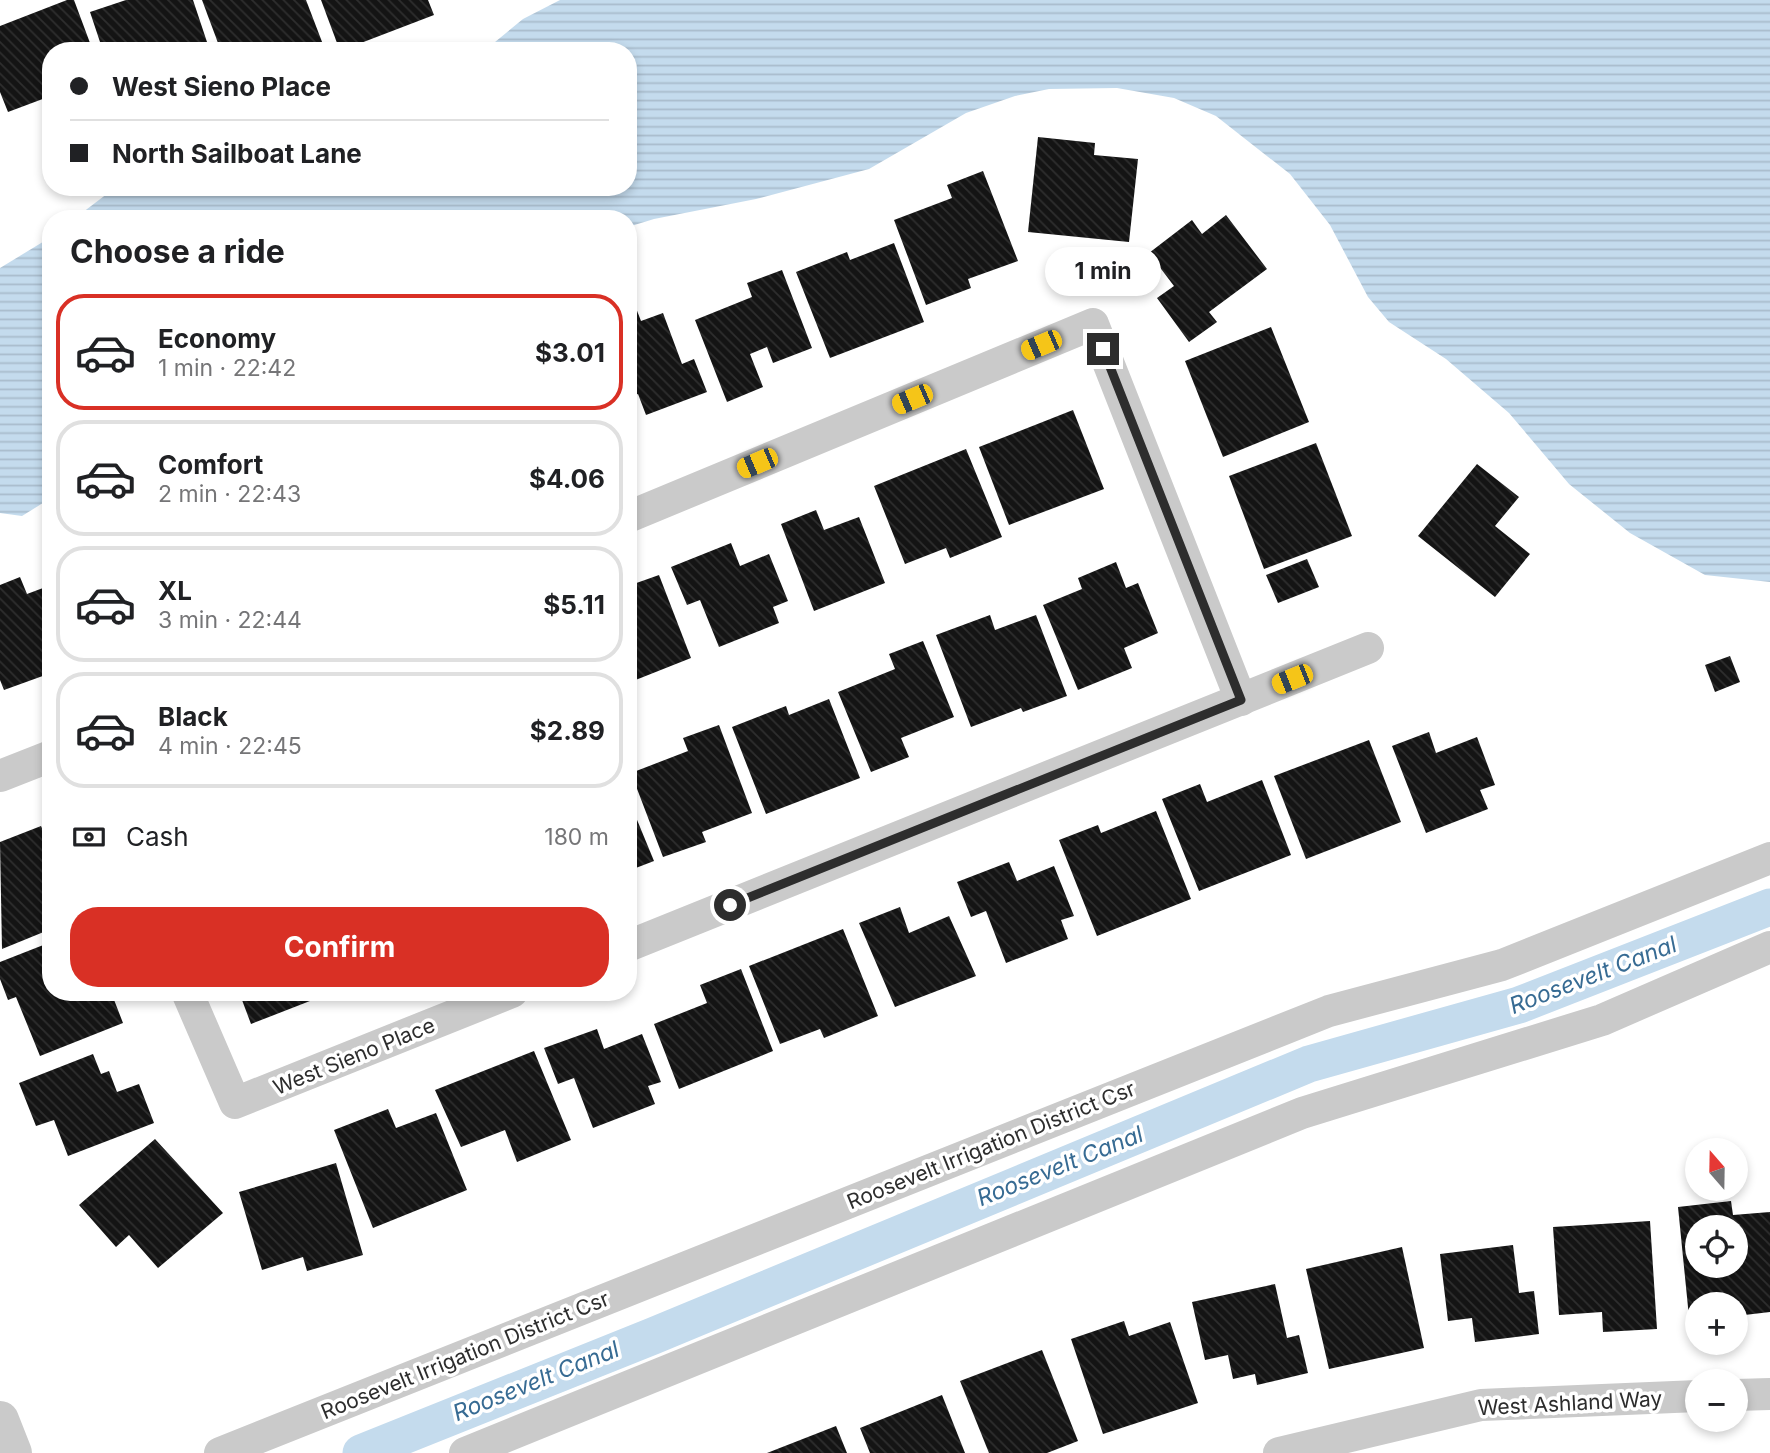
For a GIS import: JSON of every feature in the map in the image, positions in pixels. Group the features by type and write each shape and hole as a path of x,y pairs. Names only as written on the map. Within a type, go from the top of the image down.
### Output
{"street":[{"path":"637,513 1093,324 1241,700"},
{"path":"637,942 1368,648"},
{"path":"0,776 42,760"},
{"name":"Roosevelt Irrigation District Csr","path":"220,1453 1304,1020 1502,965 1770,858"},
{"path":"465,1453 1301,1113 1602,1020 1770,947"},
{"name":"West Sieno Place","path":"191,1001 235,1103 490,1001"},
{"path":"1748,1395 1770,1395"},
{"name":"West Ashland Way","path":"1279,1453 1355,1443 1481,1405 1685,1397"},
{"path":"0,1420 13,1453"}],"water":[{"path":"560,0 1770,0 1770,582 1705,575 1630,533 1569,484 1509,413 1446,359 1389,322 1368,297 1330,225 1290,174 1216,116 1174,98 1117,88 1049,89 1015,96 966,113 869,169 756,199 637,224 637,210 86,210 104,196 637,196 637,42 495,42 523,19"},
{"path":"42,242 42,504 22,516 0,513 0,268"}],"building":[{"path":"67,0 74,0 90,42 42,42 42,99 8,112 0,92 0,26"},
{"path":"126,0 193,0 207,42 100,42 90,12"},
{"path":"202,0 306,0 322,42 218,42"},
{"path":"321,0 428,0 434,15 364,42 337,42"},
{"path":"1038,137 1095,143 1094,155 1138,159 1129,242 1028,232"},
{"path":"983,171 1018,261 968,279 971,288 926,305 894,220 952,198 947,185"},
{"path":"1226,215 1267,269 1209,312 1217,322 1189,342 1157,298 1174,286 1149,253 1192,220 1202,234"},
{"path":"894,243 924,322 830,358 796,272 847,252 850,260"},
{"path":"782,270 812,348 773,363 767,347 750,354 763,387 727,402 695,320 752,297 747,283"},
{"path":"637,311 641,321 663,313 682,364 694,359 707,392 646,415 638,394"},
{"path":"1271,327 1309,422 1223,457 1185,361"},
{"path":"1073,410 1104,489 1009,525 979,447"},
{"path":"1316,443 1352,536 1264,569 1229,476"},
{"path":"966,449 1002,537 950,558 946,548 905,564 874,486"},
{"path":"1477,464 1519,497 1495,526 1530,554 1495,597 1418,536"},
{"path":"816,510 824,530 859,517 885,583 814,611 781,524"},
{"path":"731,543 740,566 769,554 788,601 773,607 779,623 719,647 700,600 687,605 671,567"},
{"path":"1307,559 1319,587 1278,603 1266,575"},
{"path":"1116,562 1126,588 1138,583 1158,633 1124,648 1132,668 1078,690 1043,605 1082,589 1078,578"},
{"path":"659,575 691,658 637,679 637,583"},
{"path":"20,577 27,594 42,588 42,676 4,690 0,680 0,585"},
{"path":"990,615 995,630 1036,615 1067,696 1023,712 1021,708 971,727 936,635"},
{"path":"923,641 954,717 901,738 909,757 871,772 838,692 895,669 889,654"},
{"path":"1730,656 1740,682 1715,692 1705,665"},
{"path":"829,699 860,778 766,814 732,727 786,706 789,715"},
{"path":"719,725 752,813 702,832 706,842 663,857 637,789 637,771 688,751 683,738"},
{"path":"1429,732 1436,753 1477,737 1495,785 1480,790 1488,809 1426,833 1392,746"},
{"path":"1369,740 1401,822 1306,859 1274,776"},
{"path":"1262,780 1291,855 1199,891 1162,799 1200,784 1207,802"},
{"path":"1156,811 1191,899 1097,936 1059,840 1098,825 1101,833"},
{"path":"637,820 654,861 637,868"},
{"path":"41,826 42,828 42,933 2,949 0,842"},
{"path":"1009,862 1017,881 1054,866 1074,916 1061,920 1068,939 1006,963 986,911 971,917 957,882"},
{"path":"900,907 909,933 949,916 976,976 895,1007 859,923"},
{"path":"843,929 878,1016 824,1038 820,1029 780,1044 749,966"},
{"path":"42,946 42,1001 114,1001 123,1023 40,1056 16,997 8,1000 0,979 0,962"},
{"path":"741,969 773,1051 679,1089 654,1024 707,1003 700,985"},
{"path":"242,1001 310,1001 251,1024"},
{"path":"597,1029 604,1049 642,1034 661,1082 648,1086 655,1104 593,1128 574,1078 558,1084 544,1048"},
{"path":"534,1051 571,1140 517,1162 505,1130 461,1147 435,1090"},
{"path":"93,1054 101,1074 109,1071 117,1092 139,1084 154,1123 68,1156 54,1120 36,1126 19,1083"},
{"path":"388,1109 396,1128 436,1113 467,1190 373,1228 334,1130"},
{"path":"155,1139 223,1213 158,1268 129,1235 116,1247 79,1205"},
{"path":"336,1163 363,1255 307,1271 303,1257 262,1270 239,1192"},
{"path":"1731,1201 1733,1215 1685,1215 1685,1277 1678,1207"},
{"path":"1770,1212 1770,1312 1748,1315 1748,1292 1686,1292 1685,1278 1748,1278 1748,1215 1733,1215"},
{"path":"1650,1221 1657,1329 1603,1332 1602,1312 1559,1315 1553,1227"},
{"path":"1513,1245 1519,1293 1534,1291 1539,1334 1475,1342 1472,1318 1448,1321 1440,1254"},
{"path":"1402,1247 1424,1348 1329,1369 1306,1269"},
{"path":"1275,1284 1287,1338 1299,1335 1308,1373 1257,1385 1255,1374 1233,1379 1228,1355 1205,1360 1192,1302"},
{"path":"1124,1321 1129,1336 1170,1322 1198,1403 1103,1434 1071,1339"},
{"path":"1042,1350 1078,1441 1047,1453 989,1453 960,1381"},
{"path":"942,1395 965,1453 870,1453 860,1428"},
{"path":"836,1426 847,1453 767,1453"}],"waterway":[{"name":"Roosevelt Canal","path":"361,1453 653,1336 1309,1064 1519,1005 1770,907"}],"route":[{"path":"730,905 1241,700 1103,349"}]}
